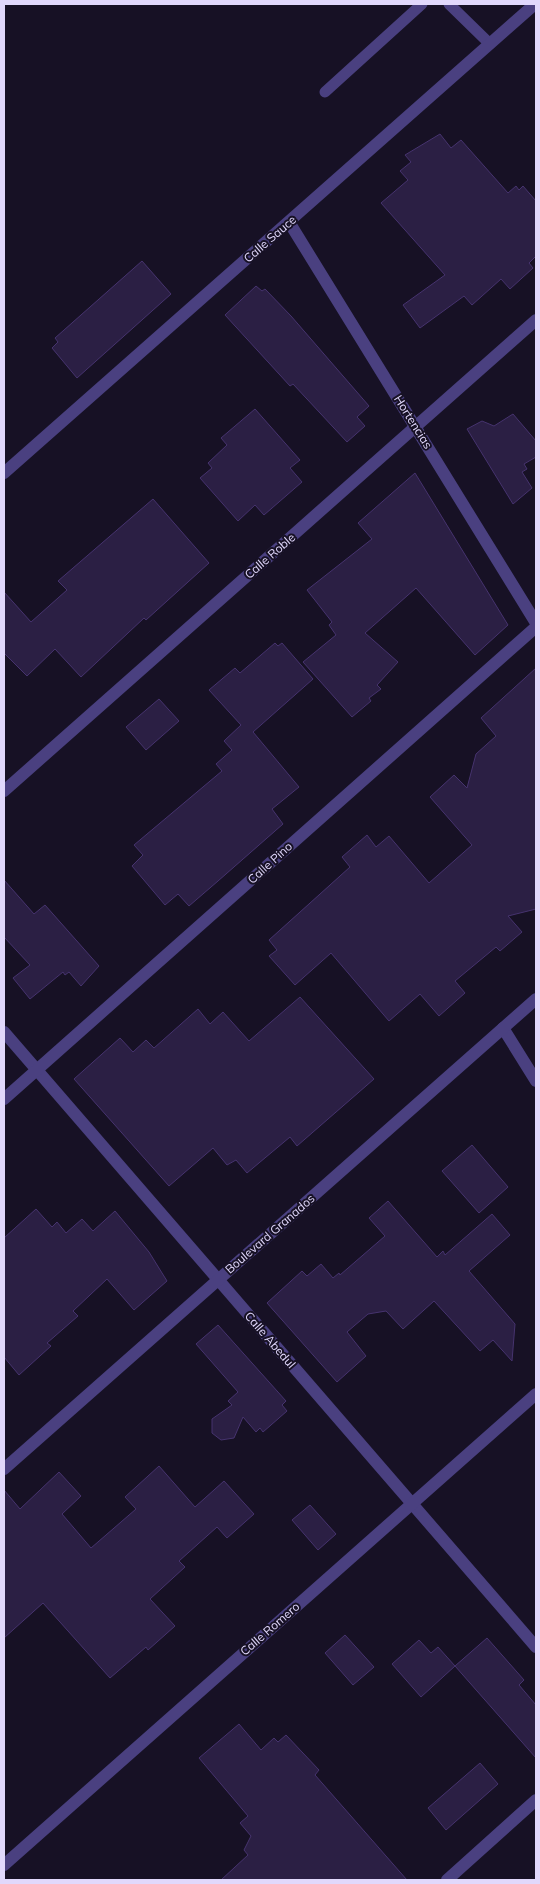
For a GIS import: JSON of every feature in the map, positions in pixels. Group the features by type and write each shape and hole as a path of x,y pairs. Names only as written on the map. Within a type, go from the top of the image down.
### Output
{"street":[{"name":"Calle Sauce","path":"4,473 536,4"},
{"name":"Hortencias","path":"289,222 536,623"},
{"name":"Calle Roble","path":"4,791 536,320"},
{"name":"Calle Pino","path":"4,1099 536,627"},
{"name":"Boulevard Granados","path":"4,1469 536,999"},
{"path":"503,1028 536,1081"},
{"name":"Calle Abedul","path":"4,1032 536,1647"},
{"name":"Calle Romero","path":"4,1865 536,1394"},
{"path":"447,1880 536,1800"}],"lane":[{"path":"325,92 422,4"},
{"path":"449,4 490,44"}],"building":[{"path":"440,134 451,148 461,140 508,193 516,186 519,190 523,186 536,201 536,256 529,263 533,268 510,289 501,279 472,305 464,296 420,328 403,305 445,275 381,203 408,180 400,171 411,162 405,155"},
{"path":"142,261 171,294 77,378 52,348 58,342 55,338"},
{"path":"256,286 262,291 265,289 291,316 369,406 357,417 365,426 347,442 293,384 290,386 225,315"},
{"path":"255,409 300,460 290,468 302,482 264,515 255,505 238,521 200,478 212,468 208,463 227,445 221,438"},
{"path":"513,414 536,441 536,457 524,464 527,469 522,472 532,488 513,504 467,429 482,421 494,426"},
{"path":"415,473 508,625 475,655 416,588 365,633 398,662 377,685 381,689 369,698 371,701 352,717 303,662 336,635 329,625 332,622 307,590 372,539 358,523"},
{"path":"153,499 209,563 146,620 144,618 81,677 55,649 27,676 4,653 4,592 31,622 67,590 58,581"},
{"path":"275,643 278,646 282,643 313,679 253,732 299,787 272,809 283,824 189,906 178,894 165,905 132,866 143,855 134,845 222,771 216,764 232,750 224,741 241,725 209,690 235,668 240,673"},
{"path":"536,668 536,909 508,916 522,932 500,951 496,947 455,981 465,993 439,1016 420,994 389,1021 331,953 295,985 269,956 277,950 269,940 350,867 342,857 367,835 376,847 389,836 429,883 472,845 430,797 454,775 467,788 476,754 496,736 481,718"},
{"path":"159,699 179,721 146,750 126,727"},
{"path":"4,880 34,914 45,905 99,966 81,986 69,972 65,975 63,972 30,999 13,978 30,965 4,937"},
{"path":"300,997 374,1079 297,1146 290,1137 247,1173 236,1160 227,1165 213,1148 169,1186 74,1079 120,1038 133,1052 146,1040 154,1048 198,1009 210,1024 223,1012 249,1041"},
{"path":"472,1145 508,1187 479,1213 442,1171"},
{"path":"388,1201 437,1257 443,1251 445,1255 492,1214 510,1235 469,1271 515,1324 512,1361 493,1340 480,1351 434,1301 403,1329 386,1311 368,1314 347,1332 366,1356 337,1382 267,1303 302,1271 307,1276 321,1264 333,1278 339,1273 340,1275 385,1236 369,1218"},
{"path":"36,1209 52,1227 57,1222 66,1233 82,1219 93,1231 115,1211 149,1252 167,1281 134,1310 107,1279 73,1311 78,1316 47,1343 51,1346 19,1375 4,1357 4,1238"},
{"path":"218,1325 286,1401 282,1405 287,1411 263,1432 260,1428 256,1432 243,1417 234,1438 221,1440 212,1433 212,1419 232,1405 228,1401 238,1392 196,1344"},
{"path":"159,1466 195,1507 224,1481 254,1514 227,1538 217,1527 179,1561 185,1567 150,1599 175,1626 148,1650 146,1647 110,1678 43,1603 4,1638 4,1490 20,1509 59,1472 81,1496 62,1514 91,1548 136,1509 125,1497"},
{"path":"310,1505 336,1534 318,1550 292,1520"},
{"path":"345,1635 374,1667 353,1685 325,1653"},
{"path":"487,1638 524,1680 519,1685 536,1705 536,1758 455,1666"},
{"path":"419,1640 431,1653 438,1647 455,1666 421,1697 392,1664"},
{"path":"239,1724 261,1750 274,1738 278,1742 286,1735 319,1770 315,1775 407,1880 221,1880 248,1855 244,1850 251,1836 240,1823 248,1816 199,1758"},
{"path":"480,1763 498,1784 446,1830 428,1808"}]}
